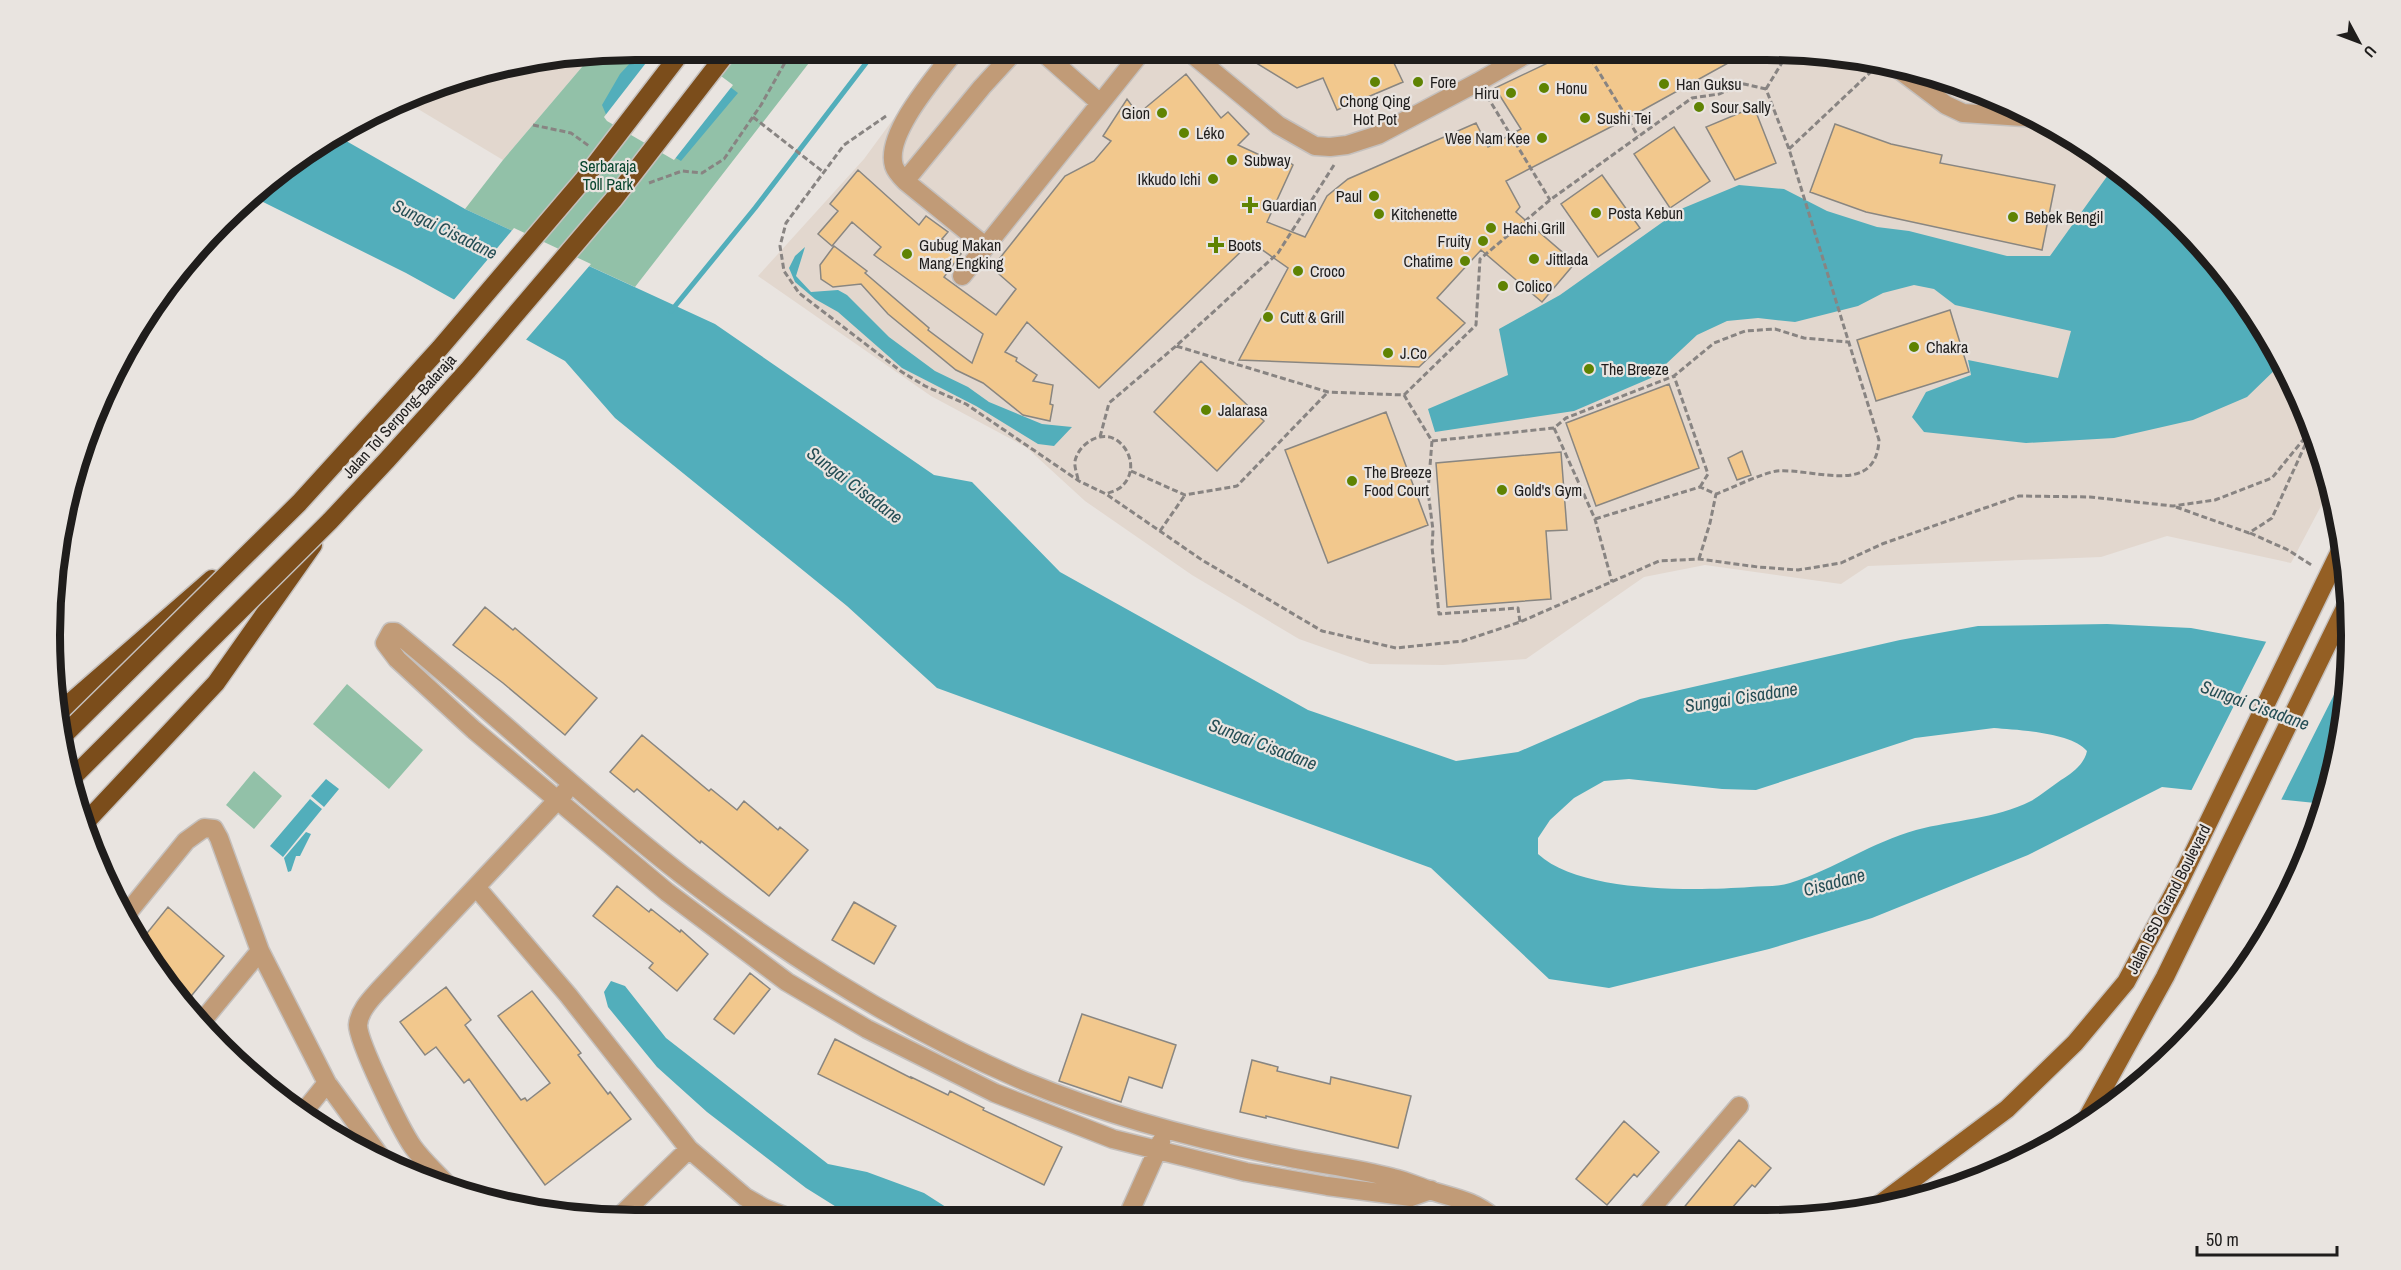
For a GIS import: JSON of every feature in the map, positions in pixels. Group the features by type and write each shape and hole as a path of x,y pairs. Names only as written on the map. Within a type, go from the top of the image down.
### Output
{"highway":[{"name":"Jalan Tol Serpong–Balaraja","path":"68,732 298,502 440,348 584,179 675,60"},
{"name":"Jalan Tol Serpong–Balaraja","path":"77,773 330,521 468,370 613,200 721,60"},
{"path":"65,707 298,502"},
{"path":"90,817 216,683 330,521"}],"main road":[{"name":"Jalan BSD Grand Boulevard","path":"1891,1196 2007,1109 2075,1043 2126,982 2176,889 2336,560"},
{"name":"Jalan BSD Grand Boulevard","path":"2094,1107 2131,1042 2201,905 2341,617"}],"street":[{"path":"949,60 902,127 896,142 894,165 905,181 985,246"},
{"path":"905,181 1007,60"},
{"path":"1051,60 1100,103"},
{"path":"962,276 1135,60"},
{"path":"1199,60 1278,125 1296,137 1314,146 1330,147 1347,145 1378,135 1516,60"},
{"path":"1911,79 1936,98 1963,113 2014,117"},
{"path":"1431,1191 1418,1196 1403,1196 1246,1172 1158,1151 1085,1129 1020,1104 904,1048 787,982 667,891 474,730 397,659 385,644 388,635 392,632 400,637 681,874 800,960 916,1030 1027,1082 1088,1105 1164,1129 1280,1156 1391,1177 1431,1191 1467,1200 1483,1210"},
{"path":"438,1174 413,1147 394,1115 360,1034 358,1024 363,1010 380,990 558,801 571,783"},
{"path":"130,910 186,841 204,828 214,829 260,951 327,1083 373,1147"},
{"path":"667,891 681,874"},
{"path":"476,887 568,994 689,1149 745,1197 769,1210"},
{"path":"206,1017 260,951"},
{"path":"904,1048 916,1030"},
{"path":"308,1107 327,1083"},
{"path":"1650,1210 1739,1106"},
{"path":"1131,1210 1158,1151 1164,1129"},
{"path":"626,1210 689,1149"},
{"path":"1278,1177 1280,1156"}],"path":[{"path":"669,174 682,171 702,173 724,159 761,105 786,60"},
{"path":"1592,60 1638,136"},
{"path":"1766,89 1783,60"},
{"path":"1789,149 1872,70"},
{"path":"1478,82 1550,200"},
{"path":"1176,346 1328,392 1404,395 1476,325 1480,259 1550,200 1692,98 1719,94 1744,84 1766,89"},
{"path":"1595,519 1700,487 1716,494 1776,471 1858,475 1870,468 1878,454 1879,440 1789,149 1766,89"},
{"path":"891,112 844,145 786,224 780,246 784,271 799,293 903,372 925,386 966,404 1079,481 1106,494 1202,560 1322,631 1396,648 1463,641 1520,622 1659,561 1699,559 1798,570 1841,563 1882,544 2019,496 2090,497 2173,506 2289,550 2318,569"},
{"path":"753,117 823,171"},
{"path":"1100,437 1109,404 1176,346 1276,251 1347,145"},
{"path":"1432,441 1554,428 1566,418 1674,376 1714,343 1745,330 1775,329 1804,338 1848,342"},
{"path":"1674,376 1708,474 1700,487"},
{"path":"1131,471 1185,495 1237,486 1328,392"},
{"path":"1404,395 1432,441 1428,491 1439,614 1518,608 1520,622"},
{"path":"1554,428 1595,519 1612,582"},
{"path":"1079,481 1074,462 1083,445 1100,437 1117,440 1129,453 1131,471 1122,487 1106,494"},
{"path":"2173,506 2215,500 2272,478 2305,437"},
{"path":"2249,533 2272,518 2307,441"},
{"path":"1699,559 1716,494"},
{"path":"1160,531 1185,495"}],"shaded area":[{"name":"The Breeze","path":"937,60 1766,60 1804,61 1878,71 1951,91 1986,104 2054,137 2116,179 2173,228 2222,285 2264,348 2297,415 2324,500 2291,563 2167,536 2101,557 1868,566 1841,584 1705,565 1644,577 1526,659 1443,665 1370,664 1299,639 1192,575 1085,501 1026,447 931,396 758,276 864,159"},
{"path":"586,62 503,160 412,105 486,80 523,71"}],"green space":[{"name":"Serbaraja Toll Park","path":"811,60 635,287 465,209 503,160 586,62"},
{"path":"347,684 423,750 389,789 313,724"},
{"path":"254,771 282,796 254,829 226,805"}],"water":[{"path":"633,60 695,60 738,93 681,161 608,119 602,105 620,74"},
{"path":"343,139 465,209 715,324 934,475 972,482 1060,572 1308,710 1456,761 1518,752 1640,699 1900,640 1978,626 2107,624 2191,628 2340,655 2336,710 2321,784 2315,803 2162,787 2028,855 1872,918 1769,949 1609,988 1549,979 1431,868 937,688 847,606 615,418 565,361 406,273 259,200 285,179","holes":["1994,728 2029,731 2069,740 2087,751 2077,768 2031,801 2003,812 1900,835 1807,877 1785,884 1699,889 1639,887 1581,876 1557,867 1538,854 1538,838 1550,820 1574,798 1604,781 1629,779 1722,789 1756,790 1915,738"]},
{"path":"2108,175 2116,179 2173,228 2222,285 2244,316 2276,369 2247,397 2193,420 2114,438 2026,443 1924,432 1912,417 1926,392 1971,375 1968,360 2058,378 2071,331 1955,305 1934,289 1914,285 1883,293 1858,306 1795,322 1758,318 1727,321 1697,335 1651,378 1574,411 1435,432 1428,409 1508,375 1499,329 1560,295 1681,209 1739,185 1784,189 1827,211 1877,227 1909,231 2007,256 2050,256"},
{"path":"805,247 796,276 811,292 838,290 847,295 889,337 935,371 968,387 989,402 1042,424 1072,427 1054,446 1038,444 976,406 902,368 838,312 815,299 795,282 789,268 795,256"},
{"path":"326,779 339,789 324,807 311,796"},
{"path":"310,799 322,809 283,857 270,846"},
{"path":"306,832 311,834 300,856 296,856 291,871 288,872 284,858"},
{"path":"611,981 625,986 666,1038 828,1164 867,1172 924,1193 951,1210 841,1210 806,1188 707,1112 657,1067 608,1007 604,992"}],"pier":[{"path":"648,60 699,60 733,85 674,160 607,121 604,117"},
{"path":"514,228 591,264 524,342 452,302"},
{"path":"2268,638 2341,652 2339,686 2279,804 2190,793"}],"building":[{"path":"1251,60 1399,60 1394,63 1403,82 1337,110 1323,78 1297,88"},
{"path":"1554,60 1734,60 1506,181 1520,207 1516,212 1575,263 1542,302 1481,250 1437,298 1465,323 1419,367 1239,360 1288,268 1251,242 1099,388 1027,322 1005,352 1017,358 1016,361 1037,375 1033,381 1053,385 1050,421 1023,415 983,383 956,370 888,314 861,284 833,287 821,279 820,265 834,246 867,271 865,273 929,328 928,330 972,363 983,334 874,255 881,247 852,222 832,246 818,234 838,211 830,204 858,170 919,225 926,216 948,232 942,239 961,254 944,277 996,315 1016,289 992,268 1065,176 1094,161 1111,141 1103,136 1127,99 1138,114 1186,74 1221,118 1228,112 1249,134 1238,145 1275,162 1281,156 1293,165 1267,222 1305,237 1327,196 1348,179 1476,123 1488,147 1521,129 1495,88"},
{"path":"1754,107 1776,163 1735,180 1706,127"},
{"path":"1835,124 1891,144 1942,155 1940,163 2055,185 2042,250 1866,212 1810,192"},
{"path":"1674,127 1710,181 1670,208 1634,154"},
{"path":"1602,175 1640,228 1598,257 1561,204"},
{"path":"1950,310 1969,372 1876,401 1857,340"},
{"path":"1201,361 1264,421 1217,471 1154,412"},
{"path":"1669,384 1699,468 1596,506 1566,423"},
{"path":"1386,412 1428,525 1328,563 1285,450"},
{"path":"1742,451 1751,475 1737,480 1728,458"},
{"path":"1561,452 1567,530 1546,531 1551,599 1447,607 1436,463"},
{"path":"485,607 513,630 515,628 597,698 565,735 453,645"},
{"path":"642,735 709,791 711,789 737,810 744,801 778,830 780,827 808,850 769,896 701,841 700,843 637,789 634,792 610,772"},
{"path":"617,886 649,912 651,909 680,932 681,930 708,954 677,991 649,968 653,963 593,916"},
{"path":"854,902 896,926 874,964 832,940"},
{"path":"168,907 224,956 190,998 145,935"},
{"path":"750,973 770,989 734,1034 714,1019"},
{"path":"446,987 471,1020 465,1025 521,1100 525,1098 527,1101 550,1083 498,1016 532,991 581,1053 578,1055 608,1094 610,1092 631,1119 545,1185 469,1079 464,1083 436,1047 425,1055 400,1022"},
{"path":"1082,1014 1176,1045 1162,1088 1129,1077 1121,1102 1059,1081"},
{"path":"835,1039 911,1078 948,1095 950,1091 984,1108 983,1110 1062,1147 1044,1185 818,1074"},
{"path":"1252,1060 1278,1067 1277,1071 1330,1084 1331,1077 1411,1096 1398,1148 1266,1116 1266,1118 1240,1112"},
{"path":"1624,1121 1659,1152 1637,1177 1634,1174 1607,1205 1576,1179"},
{"path":"1739,1140 1771,1168 1730,1210 1682,1210"}],"waterway":[{"path":"671,311 755,208 868,60"}],"place":[{"name":"Chong Qing Hot Pot","path":"1375,82"},
{"name":"Fore","path":"1418,82"},
{"name":"Han Guksu","path":"1664,84"},
{"name":"Honu","path":"1544,88"},
{"name":"Hiru","path":"1511,93"},
{"name":"Sour Sally","path":"1699,107"},
{"name":"Gion","path":"1162,113"},
{"name":"Sushi Tei","path":"1585,118"},
{"name":"Léko","path":"1184,133"},
{"name":"Wee Nam Kee","path":"1542,138"},
{"name":"Subway","path":"1232,160"},
{"name":"Ikkudo Ichi","path":"1213,179"},
{"name":"Paul","path":"1374,196"},
{"name":"Guardian","path":"1250,205"},
{"name":"Posta Kebun","path":"1596,213"},
{"name":"Kitchenette","path":"1379,214"},
{"name":"Bebek Bengil","path":"2013,217"},
{"name":"Hachi Grill","path":"1491,228"},
{"name":"Fruity","path":"1483,241"},
{"name":"Boots","path":"1216,245"},
{"name":"Gubug Makan Mang Engking","path":"907,254"},
{"name":"Jittlada","path":"1534,259"},
{"name":"Chatime","path":"1465,261"},
{"name":"Croco","path":"1298,271"},
{"name":"Colico","path":"1503,286"},
{"name":"Cutt & Grill","path":"1268,317"},
{"name":"Chakra","path":"1914,347"},
{"name":"J.Co","path":"1388,353"},
{"name":"The Breeze","path":"1589,369"},
{"name":"Jalarasa","path":"1206,410"},
{"name":"The Breeze Food Court","path":"1352,481"},
{"name":"Gold's Gym","path":"1502,490"}],"water label":[{"name":"Sungai Cisadane","path":"445,229"},
{"name":"Sungai Cisadane","path":"855,485"},
{"name":"Sungai Cisadane","path":"1741,697"},
{"name":"Sungai Cisadane","path":"2255,705"},
{"name":"Sungai Cisadane","path":"1263,744"},
{"name":"Cisadane","path":"1834,882"}]}
